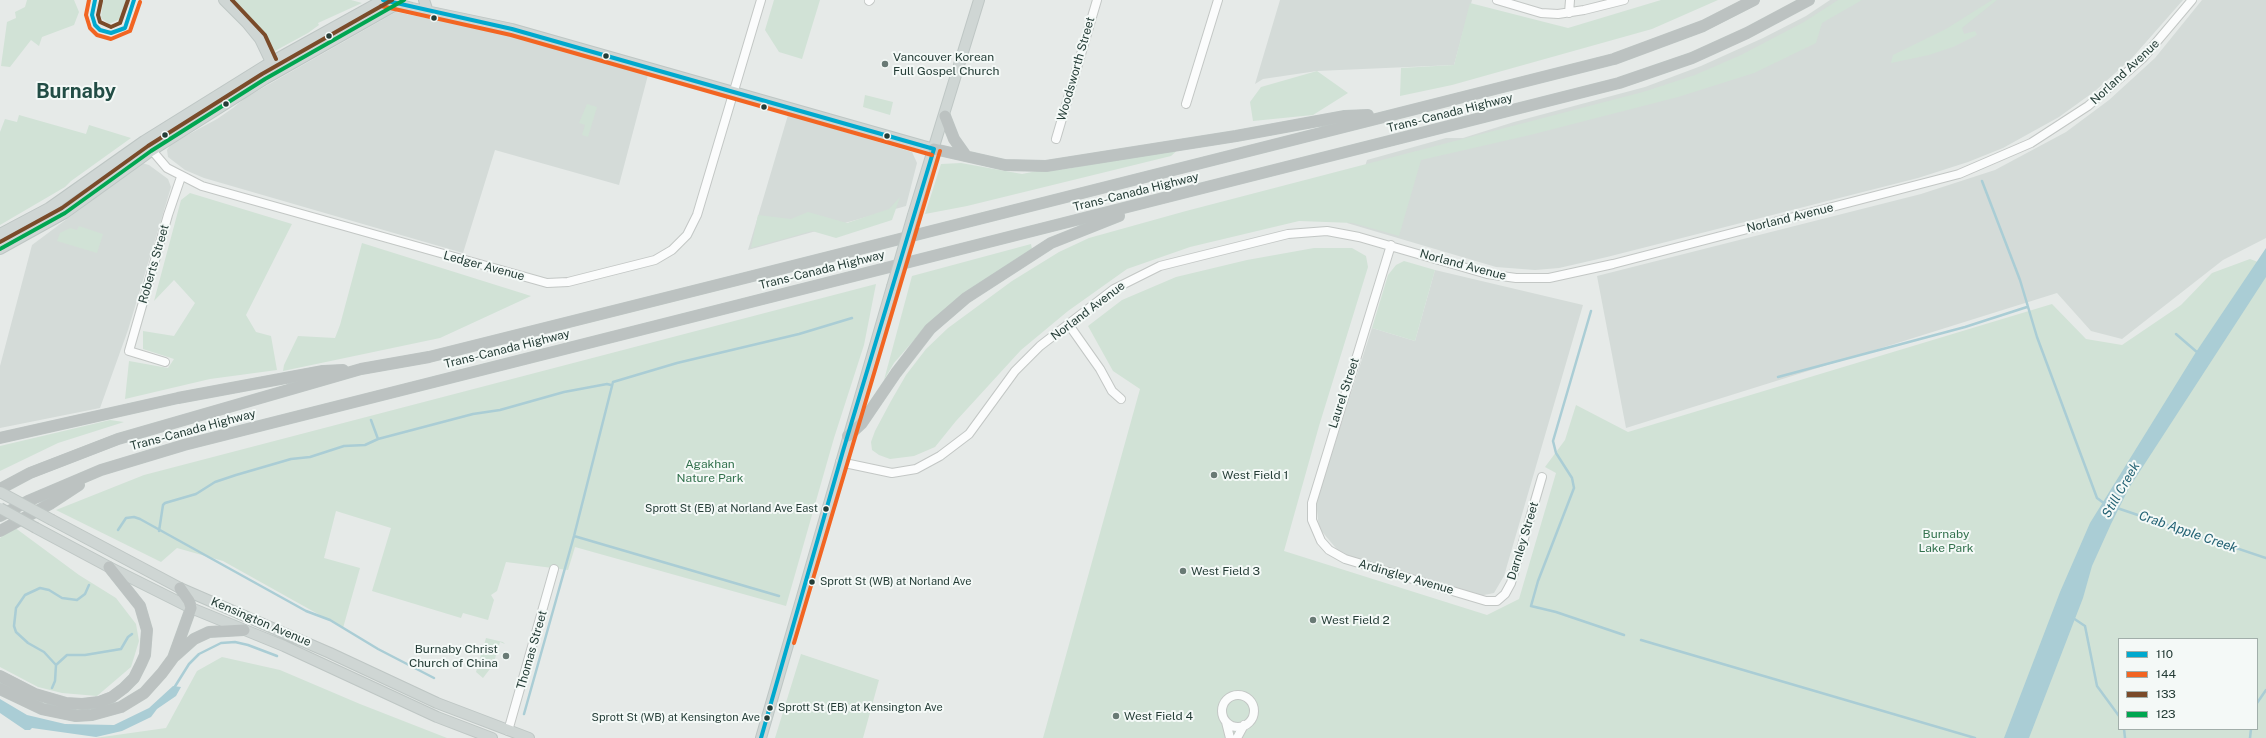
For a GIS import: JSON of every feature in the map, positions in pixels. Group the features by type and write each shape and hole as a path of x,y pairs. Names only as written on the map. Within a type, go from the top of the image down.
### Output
{"highway":[{"name":"Trans-Canada Highway","path":"0,490 30,473 118,439 361,369 428,357 1614,59 1656,45 1703,26 1754,0"},
{"name":"Trans-Canada Highway","path":"0,516 28,501 101,470 184,445 278,420 1142,205 1619,83 1706,52 1747,33 1808,0"},
{"path":"934,149 1005,165 1046,166 1236,136 1345,116 1388,115"},
{"path":"945,116 954,139 966,156"},
{"path":"848,436 862,423 896,373 930,329 966,298 1051,243 1142,205"},
{"path":"0,438 186,397 323,371 361,369"},
{"path":"0,531 50,504 101,470"},
{"path":"0,676 35,694 66,703 82,704 99,702 112,697 134,678 146,649 147,630 140,606 109,567"},
{"path":"173,658 191,608 189,601 180,588"},
{"path":"0,689 42,709 76,716 92,715 121,707 144,693 173,658 194,639 209,632 244,630"}],"main road":[{"path":"224,0 247,23 260,39 271,62"},
{"path":"0,234 50,208 144,141 271,62 383,0 401,2 428,12 512,29 934,149"},
{"path":"424,0 428,12"},
{"path":"761,738 840,462 913,215 945,116 979,0"},
{"path":"0,249 65,213 151,151 265,79 401,2"},
{"name":"Kensington Avenue","path":"0,490 52,520 180,588 323,650 506,734 529,738"},
{"name":"Kensington Avenue","path":"0,508 109,567 191,608 324,664 437,717 492,738"}],"street":[{"name":"Ledger Avenue","path":"144,141 167,168 181,177 202,186 547,283 568,282 655,260 672,250 683,239 697,215 761,0"},
{"name":"Woodsworth Street","path":"1056,139 1096,0"},
{"path":"1186,104 1218,0"},
{"path":"1496,0 1541,13 1569,13 1624,0"},
{"path":"1569,13 1570,0"},
{"name":"Norland Avenue","path":"840,462 892,473 916,469 940,456 969,434 1015,371 1027,358 1114,289 1151,270 1251,244 1295,233 1327,231 1349,234 1391,245 1487,274 1516,278 1549,278 1613,264 1959,174 2030,143 2088,106 2143,58 2192,0"},
{"name":"Roberts Street","path":"165,362 129,352 168,215 181,177"},
{"name":"Laurel Street","path":"1321,541 1312,520 1312,503 1391,245"},
{"path":"1069,325 1100,369 1112,390 1121,399"},
{"name":"Darnley Street","path":"1497,601 1505,594 1511,583 1542,477"},
{"name":"Ardingley Avenue","path":"1321,541 1329,550 1345,559 1486,601 1497,601"},
{"name":"Thomas Street","path":"506,734 554,569"},
{"path":"1226,722 1234,726 1244,725 1250,721 1253,711 1250,701 1242,696 1232,697 1224,704 1222,713 1230,738"},
{"path":"1237,738 1244,725"}],"shaded area":[{"path":"1280,0 1472,0 1454,65 1317,71 1263,79 1255,84"},
{"path":"1830,0 2183,0 2132,58 2095,91 2059,117 2003,148 1968,162 1918,178 1607,257 1559,268 1535,270 1496,267 1347,223 1367,160 1446,138 1463,138 1514,122 1645,87 1701,66 1763,38 1806,16"},
{"path":"2202,0 2266,0 2266,238 2223,260 2122,339 2091,331 2057,293 1626,428 1597,276 1921,194 1995,170 2066,132 2109,100 2155,58"},
{"path":"396,12 522,37 648,75 619,185 495,150 463,253 204,178 185,170 168,157 167,150 171,144 217,119 245,98"},
{"path":"788,115 912,152 917,163 906,206 748,250"},
{"path":"142,163 149,165 168,179 171,187 128,330 100,408 0,428 0,366 32,245"},
{"path":"1435,270 1583,305 1504,576 1494,593 1479,596 1340,553 1319,528 1316,502 1372,328 1415,341"}],"green space":[{"path":"27,0 74,0 79,12 74,25 42,37 39,46 31,40 10,67 1,66 7,22 16,18 15,12 25,7"},
{"path":"103,0 126,0 122,18 109,24 101,18"},
{"path":"230,0 351,0 362,3 318,23 319,25 308,33 273,52 255,26 245,14 230,2"},
{"path":"774,0 820,0 802,59 779,52 765,30"},
{"path":"1661,0 1718,0 1652,29 1452,85 1400,96 1401,68 1454,65 1470,3 1568,28"},
{"path":"1838,0 1862,0 1822,23 1816,43 1754,73 1678,97 1530,135 1421,160 1399,236 1353,223 1299,221 1190,247 1127,269 1068,311 1021,350 956,421 935,447 914,456 890,459 879,455 872,450 871,442 875,431 891,401 906,375 926,349 948,328 1012,281 1059,252 1089,238 1186,211 1643,92 1695,75 1741,55 1804,22"},
{"path":"1992,0 1997,0 1962,28 1964,34 1975,31 1977,35 1953,47 1929,55 1891,63 1893,55 1946,29"},
{"path":"1317,71 1348,93 1313,115 1253,121 1250,102 1261,87"},
{"path":"865,95 893,102 890,115 863,107"},
{"path":"587,104 597,107 588,137 582,135 585,125 579,123"},
{"path":"19,115 86,134 89,125 131,138 71,181 65,187 0,225 0,132 5,119 17,122"},
{"path":"1181,147 1171,156 967,206 925,214 941,164 961,163 1022,174 1042,170 1066,169"},
{"path":"190,193 292,224 246,315 256,332 271,336 277,370 210,379 125,399 129,361 168,368 174,359 143,349 143,331 174,336 195,303 174,280 154,301 181,200"},
{"path":"900,197 892,220 836,238 812,231 751,248 758,215 791,219 808,212 847,223 889,209"},
{"path":"79,226 103,234 97,253 57,241 60,233 70,228 77,230"},
{"path":"362,243 531,296 440,338 283,371 284,365 298,336 335,338 340,325"},
{"path":"1031,244 1032,249 929,323 894,363 884,380 912,276"},
{"name":"Burnaby Lake Park","path":"1314,248 1352,248 1366,256 1368,267 1319,426 1284,551 1487,615 1519,599 1556,473 1545,467 1565,440 1576,405 1628,432 2052,304 2086,339 2122,345 2181,305 2212,273 2250,259 2266,265 2266,738 1043,738 1140,389 1113,371 1088,326 1122,300 1176,277 1247,260"},
{"path":"1404,261 1435,270 1415,341 1372,328 1388,275 1396,265"},
{"name":"Agakhan Nature Park","path":"876,284 864,345 834,438 786,606 575,547 568,570 506,562 497,591 491,595 494,600 488,620 463,613 461,618 372,591 391,528 336,511 324,558 360,568 343,628 223,561 177,548 161,562 56,510 144,475"},
{"path":"110,420 124,422 58,443 0,471 0,446"},
{"path":"14,527 79,575 116,598 136,624 139,641 131,667 97,696 62,693 38,687 0,667 0,538"},
{"path":"486,638 503,642 505,644 500,642 493,665 483,678 476,672"},
{"path":"801,654 879,680 863,738 775,738"},
{"path":"222,657 280,670 360,704 447,738 95,738 166,728 197,671"}],"water":[{"name":"Still Creek","path":"2266,248 2266,277 2129,488 2111,524 2092,566 2083,598 2029,738 2004,738 2060,592 2090,523 2196,352"},
{"path":"173,686 181,687 176,696 157,709 151,717 122,731 96,737 32,728 30,730 25,730 0,713 0,699 27,715 65,724 114,725 149,708"}],"waterway":[{"name":"Still Creek","path":"1982,181 2020,280 2037,337 2097,498 2105,504"},
{"path":"1778,377 1965,327 2027,307"},
{"path":"1591,311 1553,441 1556,453 1572,478 1574,488 1538,581 1531,606 1556,612 1624,635"},
{"path":"524,714 574,536 613,382 677,363 799,334 852,318"},
{"path":"2176,334 2198,353"},
{"path":"159,531 163,505 165,503 196,494 215,482 236,475 291,459 310,457 344,446 365,445 378,439 473,414 500,410 564,392 607,384 611,385"},
{"path":"371,420 378,439"},
{"name":"Crab Apple Creek","path":"2117,508 2266,558"},
{"path":"118,530 126,518 134,517 140,519 306,611 330,620 378,649 434,678"},
{"path":"574,536 779,596"},
{"path":"52,688 55,681 56,665 44,652 28,643 16,632 14,626 16,608 25,595 40,588 49,590 62,598 77,600 85,594 89,585"},
{"path":"2073,618 2085,626 2097,686 2118,715"},
{"path":"56,665 67,655 85,655 121,649 128,637 132,634"},
{"path":"1641,640 1975,738"},
{"path":"174,688 189,664 199,654 221,643 235,642 248,645 277,656"},
{"name":"Crab Apple Creek","path":"2258,702 2266,690"},
{"path":"2124,730 2125,738"},
{"name":"Crab Apple Creek","path":"2250,738 2251,730"}],"transit line":[{"name":"144","path":"89,0 86,15 90,28 97,35 111,39 130,31 140,2"},
{"name":"110","path":"95,0 92,15 95,25 100,30 111,33 125,28 134,0"},
{"name":"133","path":"101,1 98,15 100,22 111,27 120,23 128,0"},
{"name":"133","path":"232,0 265,35 276,59"},
{"name":"110","path":"383,0 512,29 934,149"},
{"name":"133","path":"0,242 62,208 148,146 262,74 392,0"},
{"name":"123","path":"0,249 65,213 151,151 265,79 404,0"},
{"name":"144","path":"381,6 511,35 932,155"},
{"name":"110","path":"761,738 843,451 934,149"},
{"name":"144","path":"794,643 940,151"}],"place":[{"name":"Vancouver Korean Full Gospel Church","path":"885,64"},
{"name":"West Field 1","path":"1214,475"},
{"name":"Sprott St (EB) at Norland Ave East","path":"826,509"},
{"name":"West Field 3","path":"1183,571"},
{"name":"Sprott St (WB) at Norland Ave","path":"812,582"},
{"name":"West Field 2","path":"1313,620"},
{"name":"Burnaby Christ Church of China","path":"506,656"},
{"name":"Sprott St (EB) at Kensington Ave","path":"770,708"},
{"name":"West Field 4","path":"1116,716"},
{"name":"Sprott St (WB) at Kensington Ave","path":"767,718"}],"district":[{"name":"Burnaby","path":"76,92"}]}
